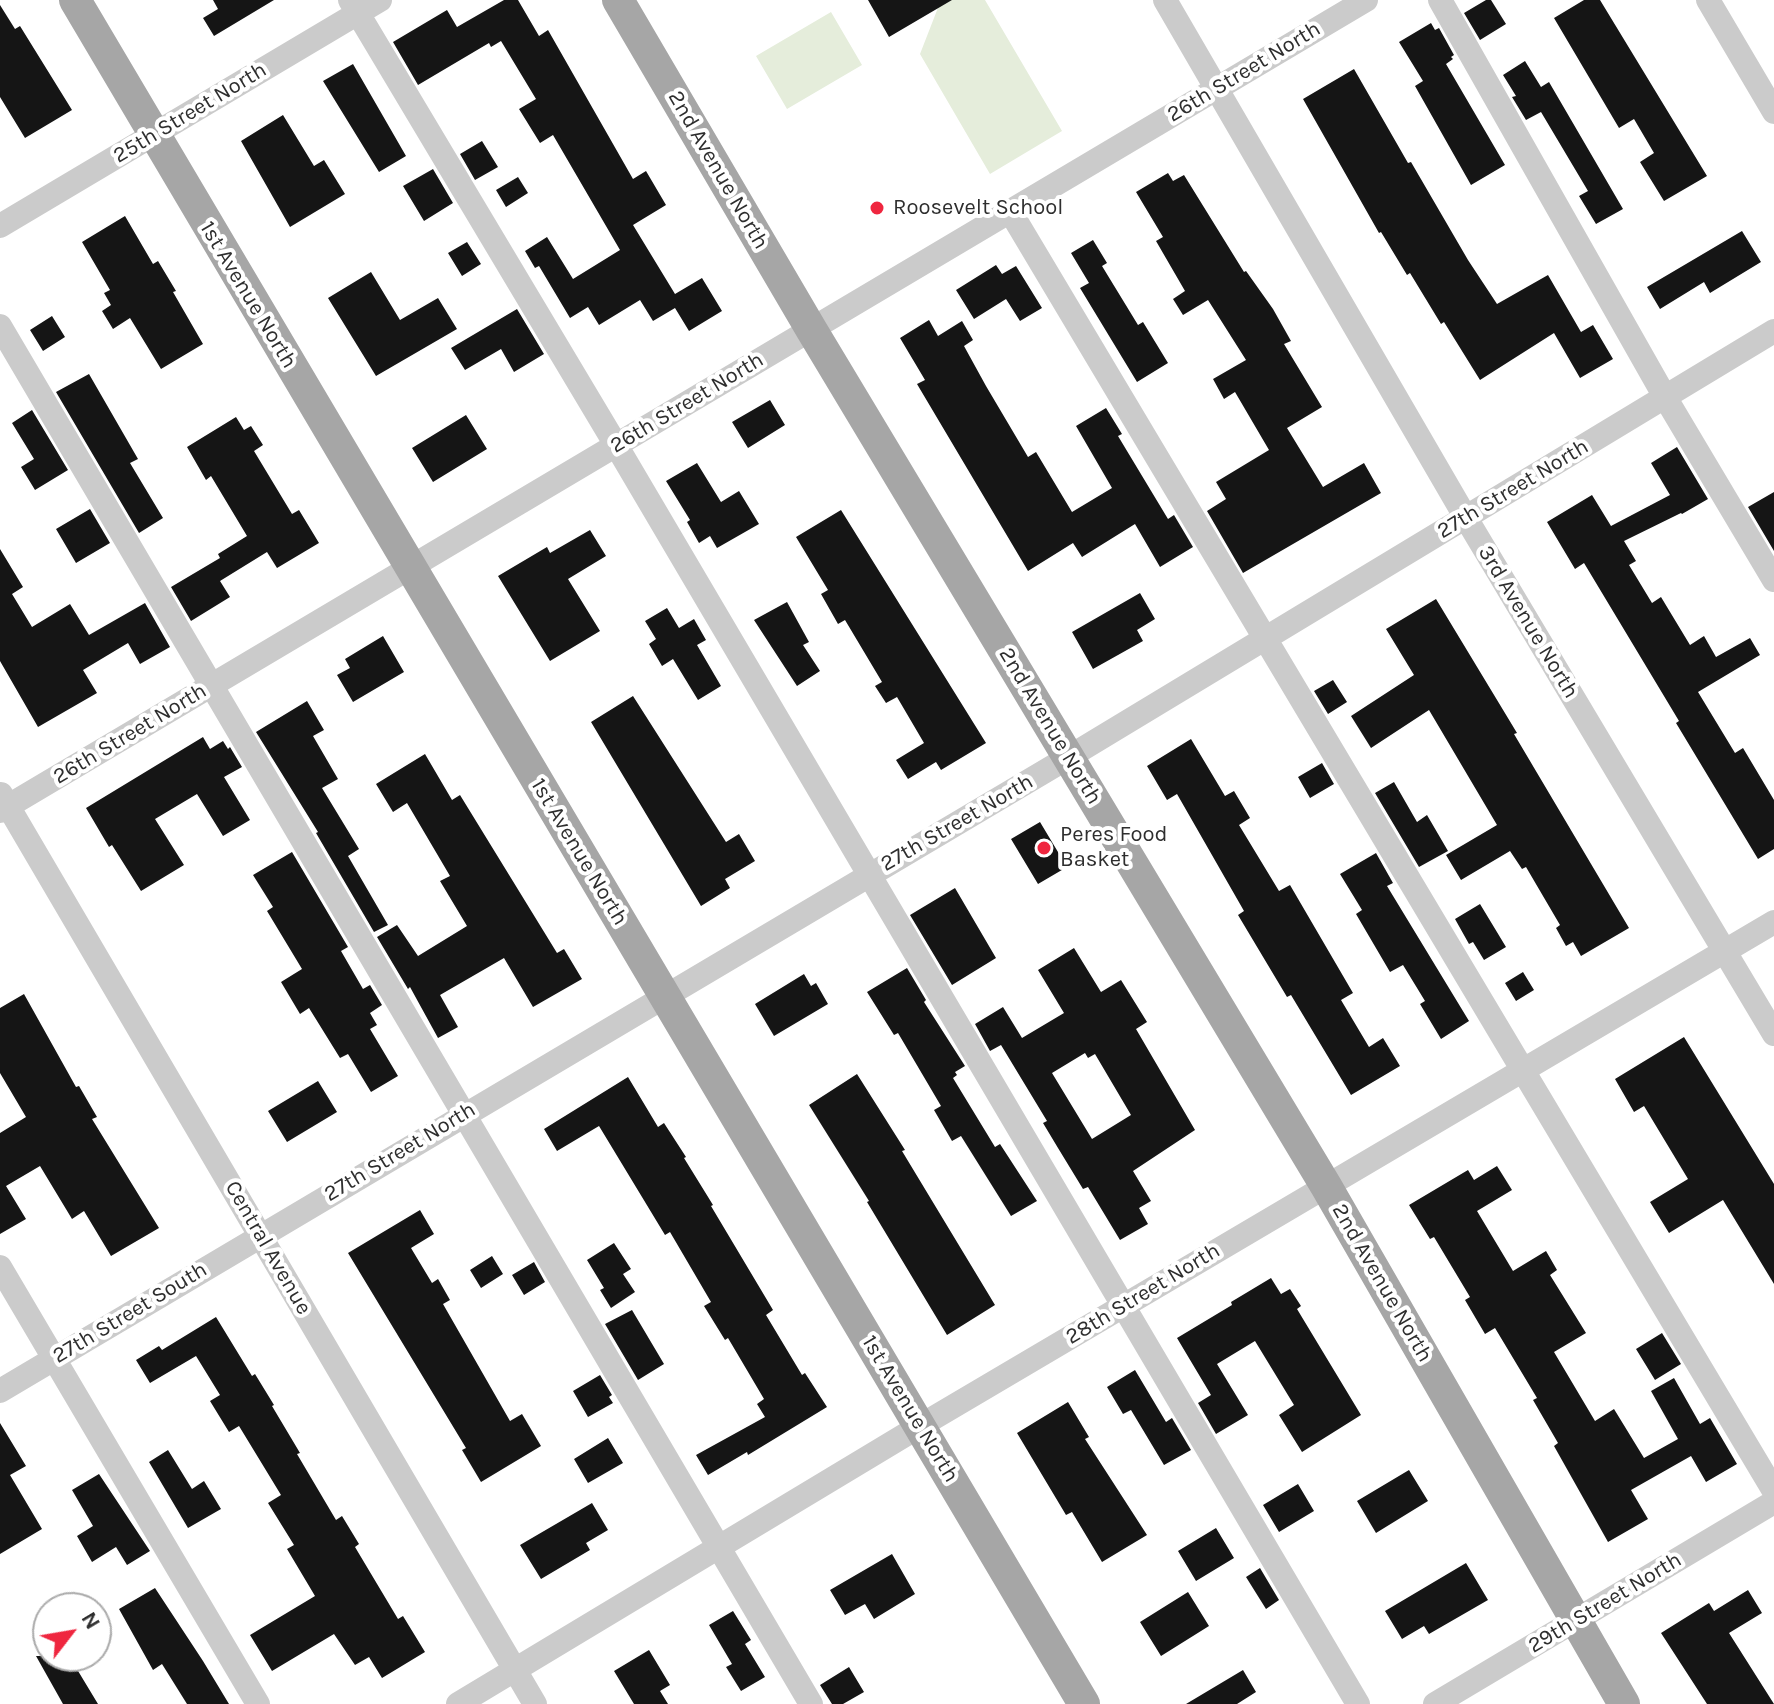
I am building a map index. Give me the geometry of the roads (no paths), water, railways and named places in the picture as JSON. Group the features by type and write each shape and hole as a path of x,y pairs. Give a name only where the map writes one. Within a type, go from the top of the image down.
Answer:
{"main road":[{"name":"1st Avenue North","path":"75,0 1084,1704"},
{"name":"2nd Avenue North","path":"618,0 811,329 1326,1186 1624,1704"}],"street":[{"name":"25th Street North","path":"0,226 354,7 380,0"},
{"name":"3rd Avenue North","path":"1165,0 1466,518 1774,1034"},
{"name":"26th Street North","path":"3,803 213,685 1366,0"},
{"path":"1440,0 1665,397 1774,580"},
{"path":"1708,0 1774,112"},
{"path":"354,7 870,874 1358,1704"},
{"path":"1010,211 1774,1491"},
{"path":"0,326 811,1704"},
{"name":"27th Street North","path":"261,1235 1069,757 1774,331"},
{"name":"Central Avenue","path":"3,803 261,1235 535,1704"},
{"name":"28th Street North","path":"458,1704 920,1426 1774,922"},
{"name":"27th Street South","path":"0,1391 261,1235"},
{"path":"0,1267 258,1704"},
{"name":"29th Street North","path":"1435,1704 1774,1502"}],"place":[{"name":"Roosevelt School","path":"877,208"},
{"name":"Peres Food Basket","path":"1044,848"}]}
